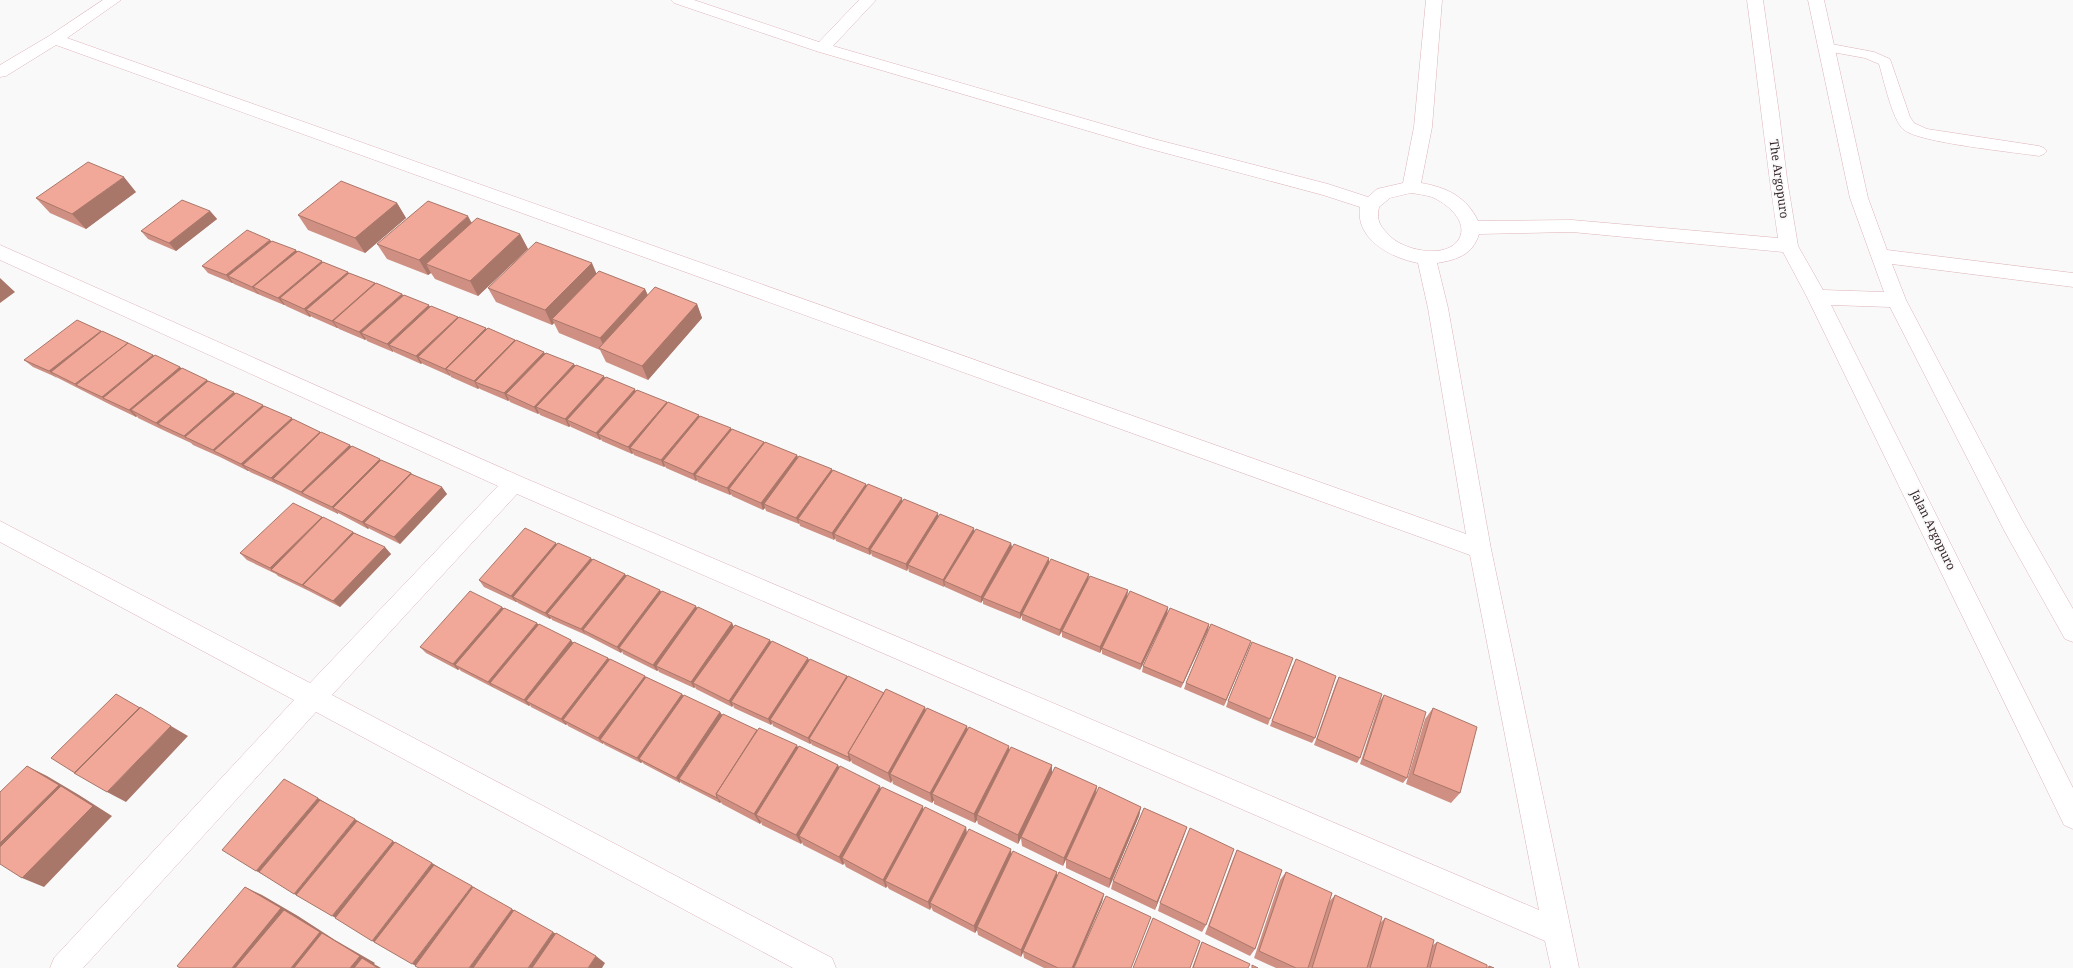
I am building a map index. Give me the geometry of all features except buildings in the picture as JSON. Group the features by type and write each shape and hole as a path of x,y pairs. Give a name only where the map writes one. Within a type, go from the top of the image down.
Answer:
{"street":[{"path":"0,72 55,39 113,0"},
{"path":"679,0 822,48 1149,143 1328,190 1370,204"},
{"path":"822,48 868,0"},
{"path":"1411,187 1423,127 1434,0"},
{"name":"The Argopuro","path":"1755,0 1771,113 1778,179 1789,246"},
{"path":"1816,0 1860,198 1896,300 2013,525 2073,631"},
{"path":"55,39 1480,549"},
{"path":"1411,187 1427,190 1444,196 1461,208 1469,220 1471,228 1468,239 1463,246 1451,254 1426,258 1394,249 1382,242 1371,231 1367,215 1370,204 1380,194 1394,189 1411,187"},
{"path":"1471,228 1572,226 1789,246"},
{"name":"Jalan Argopuro","path":"1789,246 1817,297 2073,816"},
{"path":"0,252 514,483 1557,932"},
{"path":"1881,256 2073,280"},
{"path":"1426,258 1438,308 1480,549 1557,932 1566,968"},
{"path":"1817,297 1896,300"},
{"path":"64,968 312,698 514,483"},
{"path":"0,531 822,968"}],"lane":[{"path":"1826,47 1869,55 1885,62 1903,117 1909,126 1924,133 2039,151"}]}
